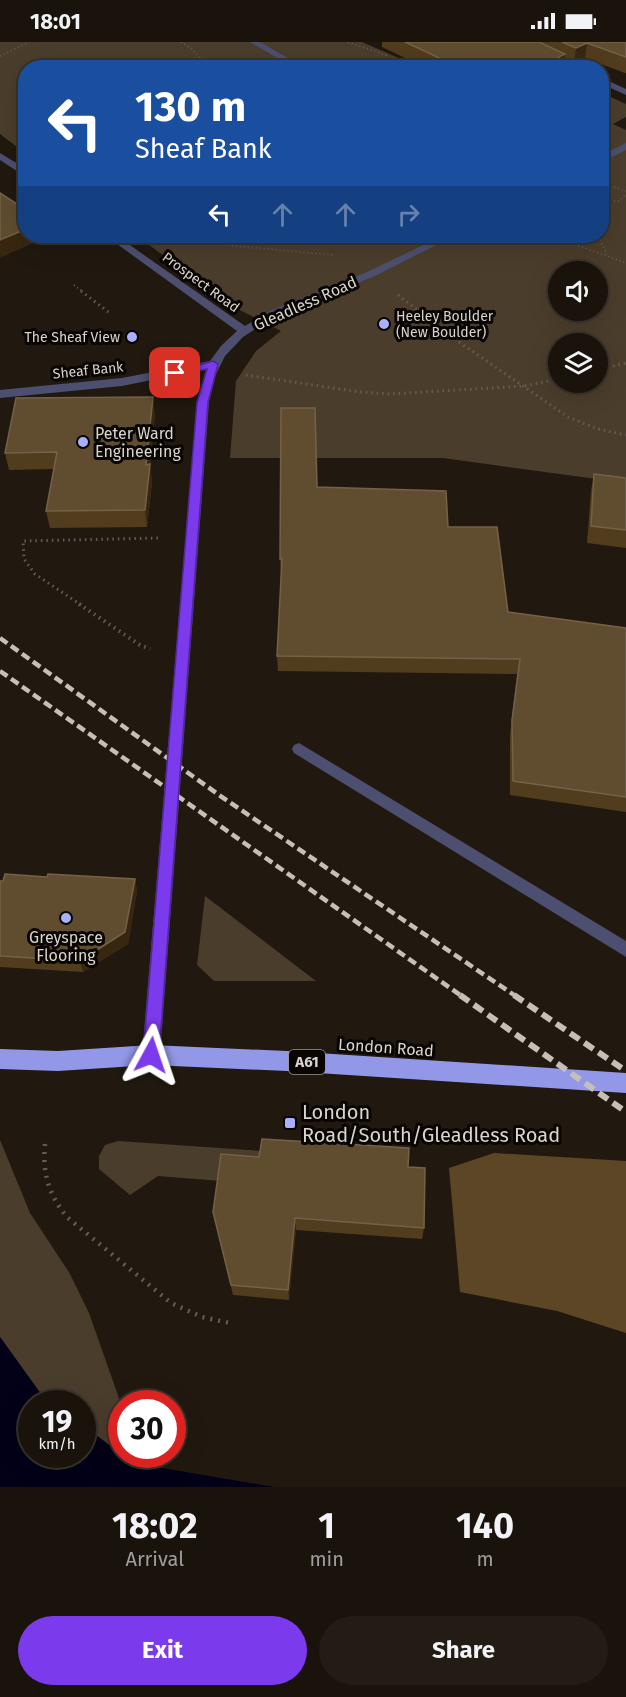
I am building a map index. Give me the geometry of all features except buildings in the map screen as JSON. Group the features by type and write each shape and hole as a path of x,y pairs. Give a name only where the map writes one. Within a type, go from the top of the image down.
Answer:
{"highway":[{"name":"London Road","path":"0,1059 58,1061 151,1055 287,1061 626,1083"}],"street":[{"path":"254,42 287,60"},
{"path":"513,42 555,60"},
{"path":"609,84 626,92"},
{"path":"609,155 626,146"},
{"path":"0,156 18,168"},
{"name":"Prospect Road","path":"121,243 244,331"},
{"name":"Gleadless Road","path":"151,1055 203,402 212,367 225,348 244,331 272,315 434,243"},
{"name":"Sheaf Bank","path":"0,394 122,382 212,367"},
{"path":"299,749 626,950"}],"path":[{"path":"0,56 29,42"},
{"path":"181,42 192,49 202,60"},
{"path":"348,42 386,55 386,60"},
{"path":"609,200 619,201 626,194"},
{"path":"222,243 343,256 371,273 459,342 568,417 598,429 626,435"},
{"path":"573,243 626,263"},
{"path":"602,243 608,255"},
{"path":"74,285 111,314"},
{"path":"608,367 626,363"},
{"path":"212,367 360,392 421,393 524,386 548,381"},
{"path":"183,655 160,653 140,645 35,574 24,559 23,541 193,538"},
{"path":"45,1144 43,1168 46,1185 68,1218 171,1303 202,1317 230,1323"}],"shaded area":[{"path":"0,42 362,42 403,60 18,60 18,148 0,134"},
{"path":"609,96 626,104 626,117 613,124 626,130 626,483 443,458 230,458 236,381 256,351 281,331 230,305 146,243 609,243"},
{"path":"205,896 316,981 214,981 197,965"},
{"path":"0,1140 30,1213 70,1274 89,1313 116,1390 108,1390 108,1445 96,1435 96,1390 38,1390 0,1337"},
{"path":"118,1141 262,1151 260,1169 221,1181 158,1176 130,1195 99,1169 99,1156 105,1145"},
{"path":"494,1153 626,1161 626,1333 557,1311 460,1292 449,1168"}],"water":[{"path":"0,1337 38,1390 18,1390 18,1468 96,1468 96,1435 108,1444 108,1468 162,1468 274,1487 0,1487"}],"railway":[{"path":"0,638 219,795 517,997"},
{"path":"0,671 463,997"},
{"path":"460,995 626,1112"},
{"path":"514,995 626,1071"}],"place":[{"name":"Heeley Boulder (New Boulder)","path":"384,324"},
{"name":"The Sheaf View","path":"132,337"},
{"name":"Peter Ward Engineering","path":"83,442"},
{"name":"Greyspace Flooring","path":"66,918"},
{"name":"London Road/South/Gleadless Road","path":"290,1123"}],"route":[{"path":"151,1055 203,402 213,364 175,373"}]}
